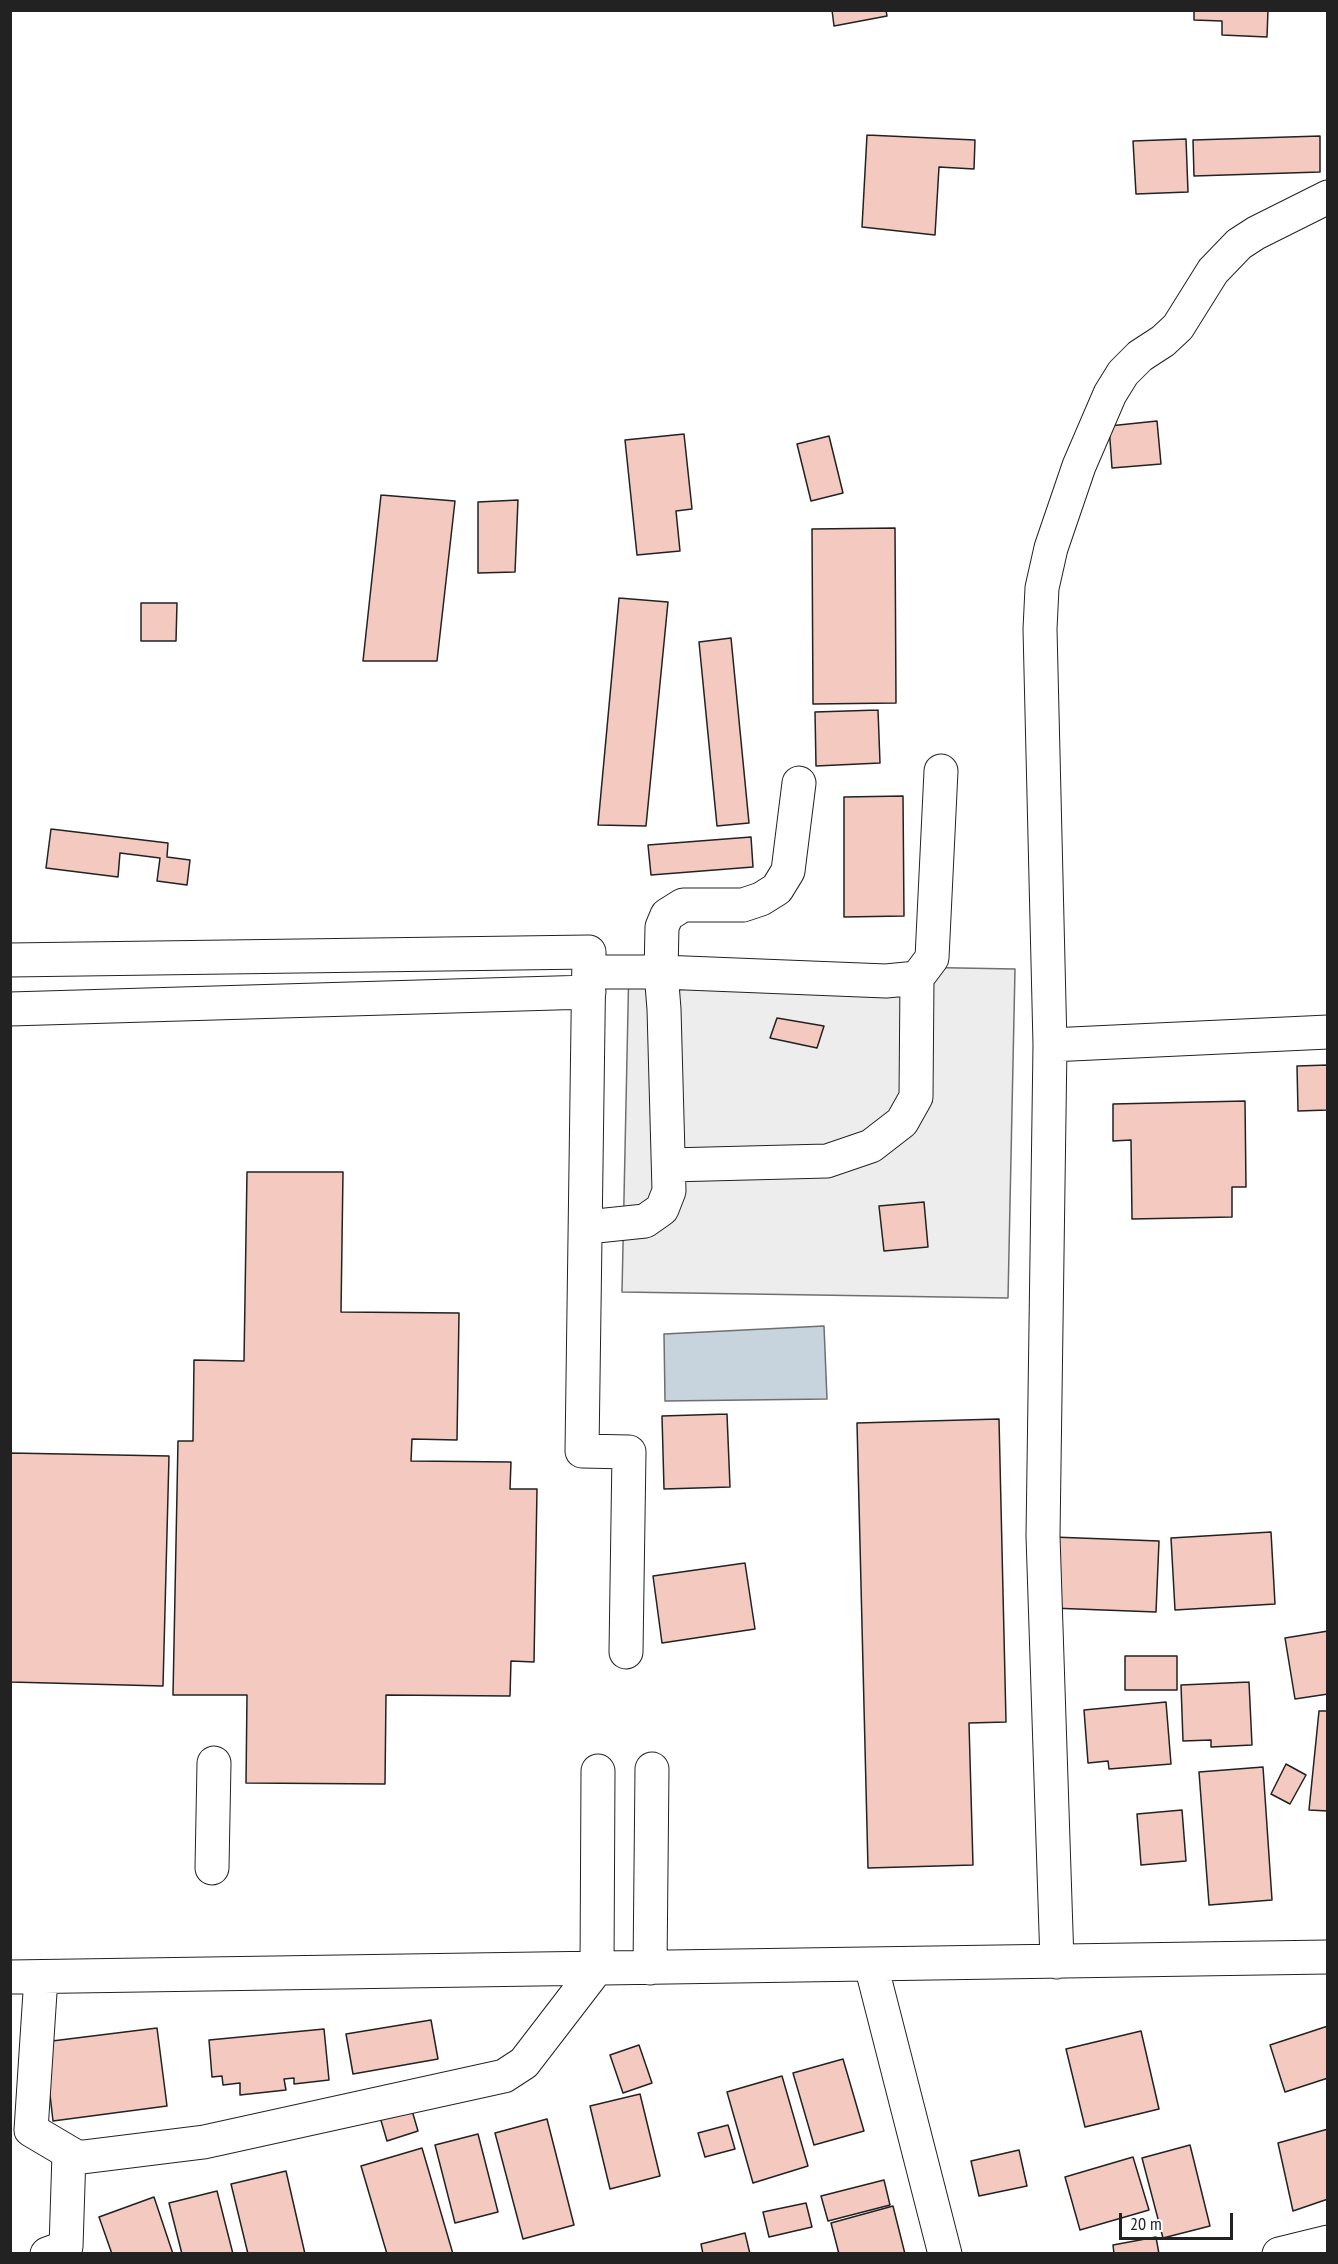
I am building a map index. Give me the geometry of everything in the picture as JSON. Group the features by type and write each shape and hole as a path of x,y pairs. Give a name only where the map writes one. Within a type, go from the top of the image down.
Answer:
{"street":[{"path":"1057,1962 1043,1536 1050,1045 1040,629 1042,588 1050,548 1094,428 1123,373 1140,356 1163,341 1178,327 1213,271 1239,244 1328,197"},
{"path":"669,1165 827,1161 871,1146 902,1122 916,1097 917,978 932,958 941,771"},
{"path":"586,1227 645,1221 662,1209 669,1191 661,972 662,927 668,915 683,905 744,905 761,899 777,889 788,872 799,783"},
{"path":"10,960 661,972 886,981 917,978"},
{"path":"10,1009 589,972"},
{"path":"589,972 582,1451 629,1452 626,1652"},
{"path":"1050,1045 1328,1032"},
{"path":"212,1869 214,1763"},
{"path":"650,1968 652,1769"},
{"path":"598,1771 597,1968 524,2063 504,2076 204,2142 82,2157 69,2154 32,2130 26,1977 597,1968 871,1965 1328,1957"},
{"path":"871,1965 945,2253"},
{"path":"47,2253 66,2247 69,2154"},
{"path":"1279,2253 1328,2242"}],"shaded area":[{"path":"629,962 1015,969 1008,1298 622,1292"},
{"path":"824,1326 827,1399 665,1401 664,1334"}],"building":[{"path":"832,10 886,10 887,16 834,26"},
{"path":"1194,10 1268,10 1267,37 1222,35 1222,21 1194,20"},
{"path":"867,135 975,140 974,169 939,167 935,235 862,227"},
{"path":"1320,136 1320,172 1194,176 1193,140"},
{"path":"1186,139 1188,192 1136,194 1133,141"},
{"path":"1157,421 1161,464 1112,468 1109,426"},
{"path":"684,434 692,509 676,511 680,551 637,555 625,440"},
{"path":"829,436 843,493 811,501 797,444"},
{"path":"381,495 455,501 437,661 363,661"},
{"path":"518,500 515,572 478,573 478,502"},
{"path":"895,528 896,703 813,704 812,529"},
{"path":"619,598 668,602 646,826 598,825"},
{"path":"141,603 177,603 176,641 141,641"},
{"path":"731,638 749,823 717,826 699,642"},
{"path":"878,710 880,763 816,766 815,712"},
{"path":"903,796 904,916 844,917 844,797"},
{"path":"51,829 168,843 167,857 190,860 187,885 157,881 160,858 120,853 118,877 46,868"},
{"path":"751,837 753,867 651,875 648,845"},
{"path":"777,1018 824,1026 817,1048 770,1038"},
{"path":"1328,1065 1328,1110 1298,1111 1297,1066"},
{"path":"1245,1101 1246,1187 1232,1187 1232,1217 1132,1219 1131,1140 1113,1141 1113,1104"},
{"path":"247,1172 343,1172 341,1312 459,1313 457,1440 412,1439 411,1461 511,1462 510,1489 537,1489 534,1662 511,1661 510,1696 386,1695 385,1784 246,1783 247,1695 173,1695 178,1441 193,1441 194,1360 244,1361"},
{"path":"924,1202 928,1247 884,1251 879,1206"},
{"path":"727,1414 730,1487 664,1489 662,1416"},
{"path":"999,1419 1006,1722 969,1723 973,1865 868,1868 857,1423"},
{"path":"10,1453 169,1456 163,1686 10,1682"},
{"path":"1271,1532 1275,1604 1175,1610 1171,1538"},
{"path":"1053,1537 1159,1541 1156,1612 1051,1608"},
{"path":"745,1563 755,1629 662,1643 653,1576"},
{"path":"1328,1631 1328,1694 1295,1699 1285,1638"},
{"path":"1125,1656 1177,1656 1177,1690 1125,1690"},
{"path":"1249,1682 1252,1745 1211,1747 1211,1740 1183,1741 1181,1685"},
{"path":"1166,1702 1171,1764 1109,1769 1108,1761 1088,1763 1084,1710"},
{"path":"1319,1711 1328,1711 1328,1811 1309,1810"},
{"path":"1286,1764 1306,1775 1290,1804 1271,1794"},
{"path":"1263,1767 1272,1900 1209,1905 1199,1772"},
{"path":"1182,1810 1186,1861 1141,1865 1137,1814"},
{"path":"431,2020 438,2059 353,2074 346,2034"},
{"path":"1328,2026 1328,2078 1285,2092 1270,2045"},
{"path":"157,2028 167,2106 53,2121 44,2042"},
{"path":"324,2029 329,2080 294,2084 294,2078 284,2079 286,2090 240,2095 240,2083 223,2085 222,2076 212,2077 209,2040"},
{"path":"1141,2031 1159,2109 1085,2127 1066,2049"},
{"path":"639,2045 652,2083 623,2093 610,2055"},
{"path":"843,2059 864,2131 814,2145 793,2073"},
{"path":"782,2076 808,2166 753,2183 727,2092"},
{"path":"640,2094 660,2176 610,2189 590,2106"},
{"path":"411,2107 418,2131 387,2141 380,2117"},
{"path":"547,2119 574,2225 523,2239 495,2133"},
{"path":"728,2125 735,2149 705,2157 698,2133"},
{"path":"1328,2129 1328,2199 1293,2211 1278,2143"},
{"path":"478,2134 498,2212 455,2223 435,2145"},
{"path":"1190,2145 1210,2226 1163,2238 1142,2158"},
{"path":"422,2148 453,2254 387,2254 361,2166"},
{"path":"1019,2150 1027,2186 979,2196 971,2161"},
{"path":"1133,2157 1149,2210 1080,2230 1065,2177"},
{"path":"286,2171 305,2254 248,2254 231,2184"},
{"path":"884,2180 890,2205 828,2221 821,2196"},
{"path":"217,2191 233,2254 182,2254 169,2203"},
{"path":"154,2197 173,2254 112,2254 99,2217"},
{"path":"806,2203 812,2227 769,2237 763,2212"},
{"path":"893,2206 905,2254 839,2254 831,2223"},
{"path":"745,2233 750,2254 703,2254 701,2244"},
{"path":"1156,2237 1159,2254 1114,2254 1113,2245"}]}
